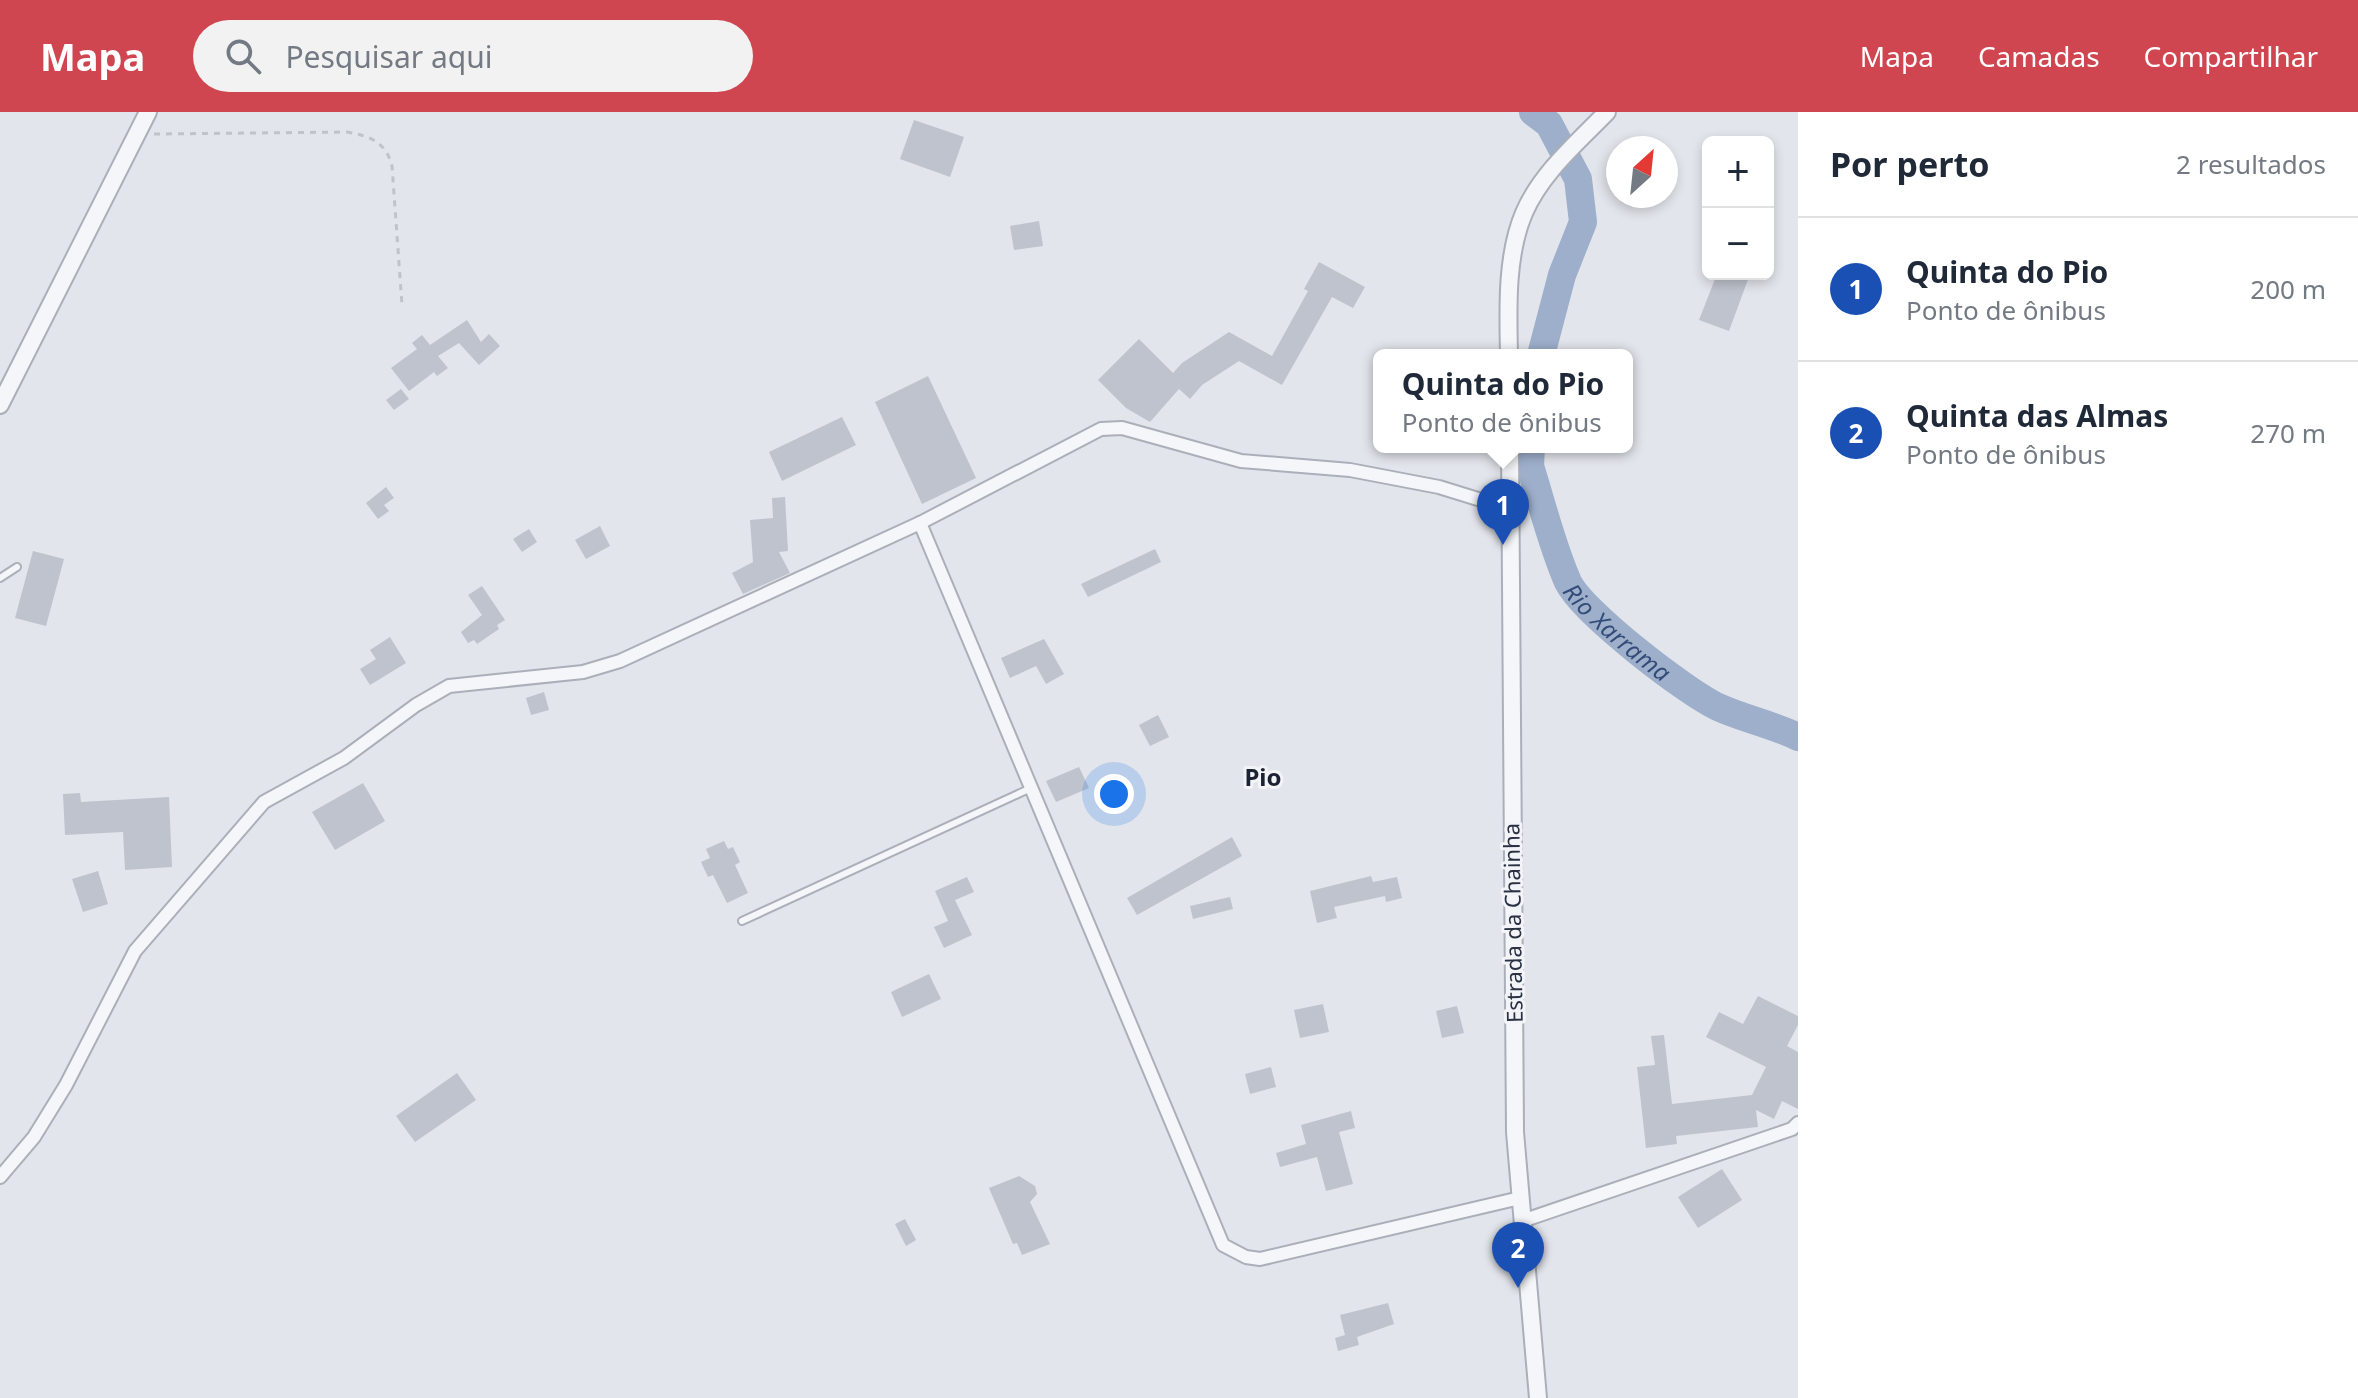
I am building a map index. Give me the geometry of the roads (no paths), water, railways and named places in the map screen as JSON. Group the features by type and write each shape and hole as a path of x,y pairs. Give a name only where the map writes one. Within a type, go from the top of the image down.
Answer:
{"street":[{"path":"0,405 148,112"},
{"path":"1509,349 1511,277 1516,237 1524,211 1558,163 1607,112"},
{"path":"0,1177 34,1137 66,1085 135,951 264,802 344,758 416,705 449,686 583,672 620,661 920,523 1101,429 1122,428 1241,461 1350,470 1439,487 1510,509"},
{"name":"Estrada da Chainha","path":"1510,453 1515,1132 1538,1398"},
{"path":"920,523 1223,1245 1246,1257 1260,1259 1520,1198"},
{"path":"1522,1221 1792,1129 1798,1123"}],"lane":[{"path":"0,578 17,567"},
{"path":"742,921 1031,788"}],"waterway":[{"name":"Rio Xarrama","path":"1533,112 1549,124 1578,179 1583,222 1562,275 1543,349"},
{"name":"Rio Xarrama","path":"1531,453 1530,466 1557,554 1577,596 1660,669 1703,699 1798,737"}],"place":[{"name":"Quinta do Pio","path":"1503,545"},
{"name":"Quinta das Almas","path":"1518,1288"}],"district":[{"name":"Pio","path":"1263,776"}]}
